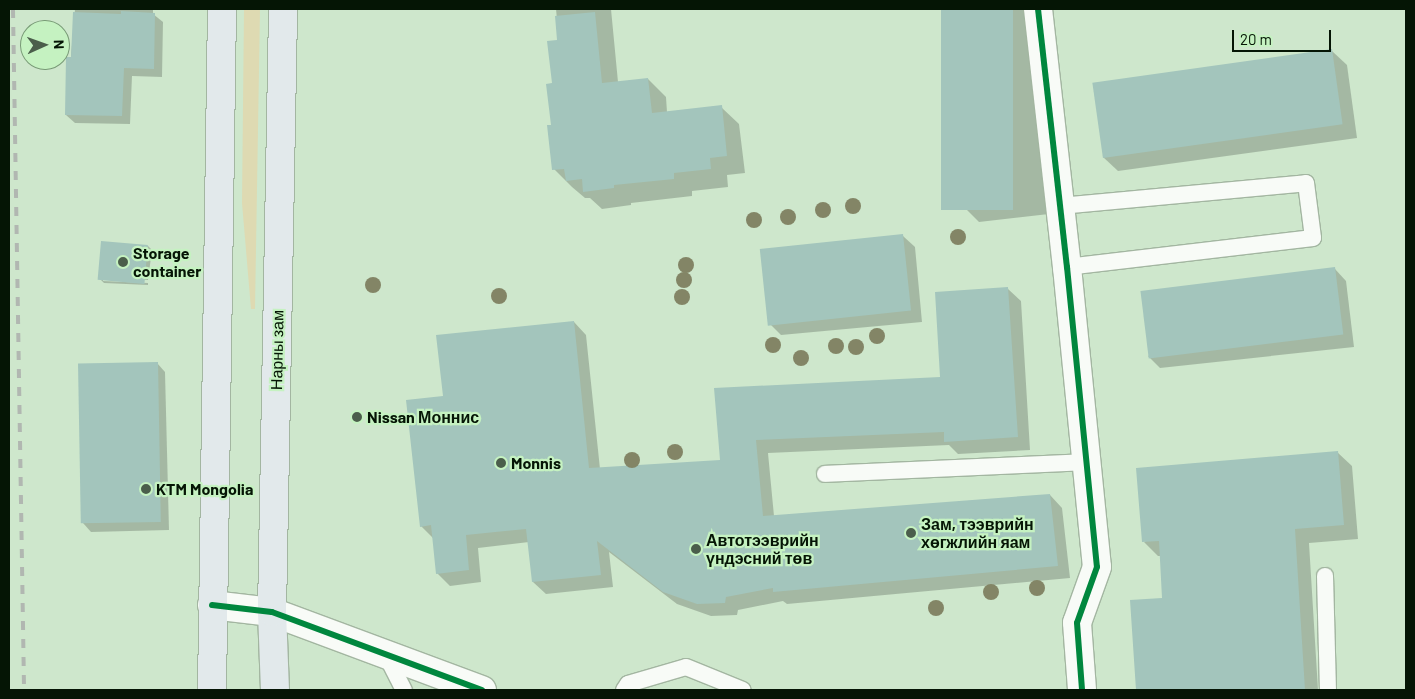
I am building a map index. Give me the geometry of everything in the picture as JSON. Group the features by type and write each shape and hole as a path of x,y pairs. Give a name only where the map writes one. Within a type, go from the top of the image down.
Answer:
{"main road":[{"path":"212,690 222,9"},
{"name":"Нарны зам","path":"275,690 272,612 283,9"}],"street":[{"path":"1038,9 1068,267 1097,567 1077,623 1082,690"},
{"path":"212,605 272,612 482,690"}],"lane":[{"path":"1060,206 1306,183 1308,192 1313,238 1068,267"},
{"path":"825,474 1086,462"},
{"path":"1325,576 1328,690"},
{"path":"386,655 404,690"},
{"path":"624,690 628,684 686,667 743,690"}],"shaded area":[{"path":"244,9 260,9 255,309 251,309 242,203"}],"building":[{"path":"941,9 1013,9 1013,210 941,210"},
{"path":"121,11 155,13 154,69 124,68 122,116 65,115 66,70 70,70 73,12 121,14"},
{"path":"595,12 602,83 648,78 652,113 722,105 727,156 710,158 711,169 674,173 674,179 614,185 614,188 583,192 582,179 566,181 564,169 552,170 547,125 551,125 546,84 552,83 547,41 557,40 555,16"},
{"path":"1332,49 1343,124 1103,158 1092,83"},
{"path":"903,234 911,311 768,326 760,249"},
{"name":"Storage container","path":"101,241 148,245 144,284 98,280"},
{"path":"1335,267 1343,334 1149,358 1140,291"},
{"path":"1008,287 1018,437 944,442 944,432 756,440 763,516 1050,494 1058,566 773,592 773,588 726,597 725,603 697,604 663,592 597,541 601,575 532,582 526,529 466,535 469,570 436,574 431,525 420,527 406,400 443,396 436,335 574,321 589,468 720,460 714,388 940,377 935,292"},
{"path":"158,362 161,522 81,523 78,363"},
{"path":"1338,451 1344,525 1295,529 1305,690 1136,690 1130,600 1162,598 1159,541 1142,542 1136,468"}],"railway":[{"path":"13,9 24,690"}],"cycle path":[{"path":"1038,9 1067,267 1097,567 1077,623 1082,690"},
{"path":"212,605 272,612 482,690"}],"place":[{"name":"Storage container","path":"123,262"},
{"name":"Nissan Моннис","path":"357,417"},
{"name":"Monnis","path":"501,463"},
{"name":"KTM Mongolia","path":"146,489"},
{"name":"Зам, тээврийн хөгжлийн яам","path":"911,533"},
{"name":"Автотээврийн үндэсний төв","path":"696,549"}]}
